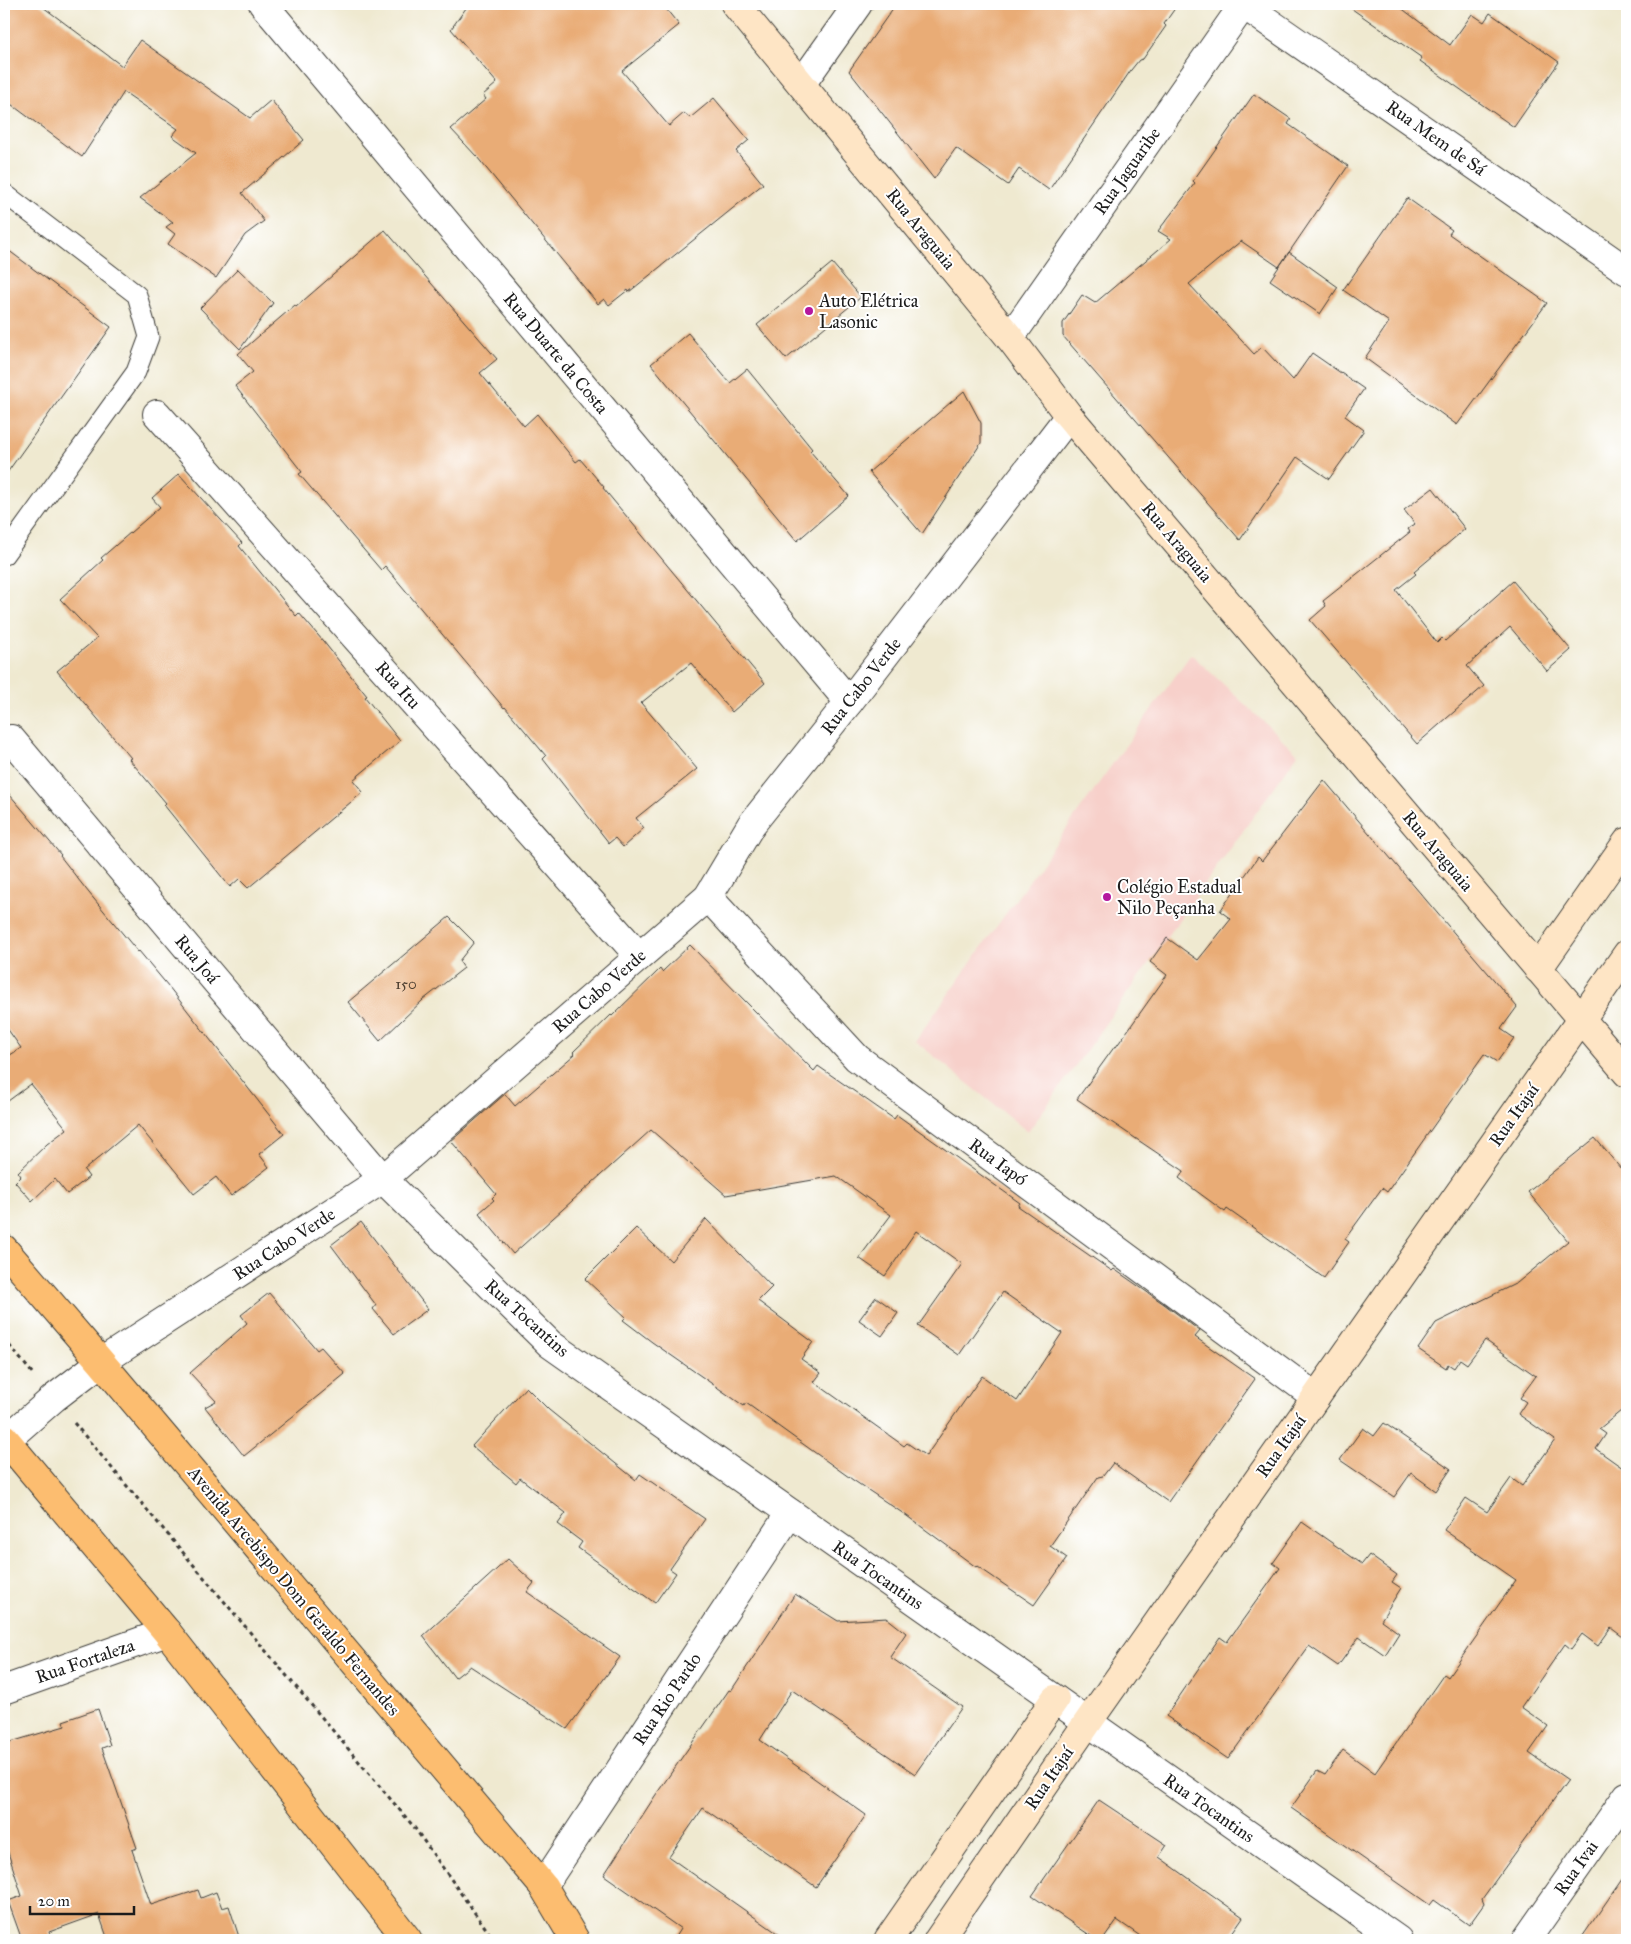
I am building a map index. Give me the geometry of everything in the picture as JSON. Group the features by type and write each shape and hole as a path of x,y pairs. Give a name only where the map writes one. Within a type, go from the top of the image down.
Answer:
{"main road":[{"name":"Avenida Arcebispo Dom Geraldo Fernandes","path":"4,1249 543,1886 576,1940"},
{"path":"5,1439 167,1632 408,1940"}],"street":[{"name":"Rua Duarte da Costa","path":"263,4 850,702"},
{"name":"Rua Araguaia","path":"736,4 1010,338 1069,416 1627,1073"},
{"path":"802,83 858,4"},
{"name":"Rua Mem de Sá","path":"1244,4 1627,271"},
{"name":"Rua Jaguaribe","path":"1010,338 1244,4"},
{"name":"Rua Itu","path":"157,414 638,956"},
{"name":"Rua Cabo Verde","path":"5,1439 101,1362 383,1180 708,897 751,825 850,702 1069,416"},
{"name":"Rua Joá","path":"8,735 383,1180"},
{"path":"1538,969 1627,842"},
{"name":"Rua Iapó","path":"708,897 857,1058 1316,1397"},
{"name":"Rua Itajaí","path":"938,1940 1088,1722 1627,954"},
{"name":"Rua Tocantins","path":"383,1180 550,1344 1398,1940"},
{"name":"Rua Rio Pardo","path":"543,1886 790,1513"},
{"name":"Rua Fortaleza","path":"4,1690 167,1632"},
{"path":"888,1940 1056,1699"},
{"name":"Rua Ivai","path":"1526,1940 1627,1796"}],"lane":[{"path":"4,193 137,295 149,337 136,372 4,555"}],"path":[{"path":"4,1339 414,1827 494,1940"}],"shaded area":[{"name":"Colégio Estadual Nilo Peçanha","path":"1191,654 1298,754 1028,1132 915,1041"}],"building":[{"path":"4,4 39,4 122,66 140,40 250,118 271,100 304,140 242,193 264,221 245,235 216,278 168,244 175,234 166,227 173,222 140,198 196,153 172,136 178,129 124,92 82,157 4,99"},
{"path":"469,4 662,4 679,25 622,71 669,126 684,113 690,118 714,98 749,140 736,151 763,184 629,292 628,290 609,305 604,299 598,304 477,157 451,129 486,99 483,95 497,83 451,29"},
{"path":"896,4 1178,4 1164,24 1166,26 1143,59 1139,60 1131,70 1049,190 1019,169 1008,185 956,148 934,179 849,71"},
{"path":"1345,4 1396,4 1450,45 1472,14 1484,22 1490,13 1559,62 1514,127 1420,61 1422,58"},
{"path":"1254,94 1291,119 1288,124 1348,166 1279,267 1241,241 1189,284 1254,354 1262,347 1293,380 1312,353 1364,389 1345,416 1364,430 1329,479 1297,457 1240,540 1063,336 1063,323 1082,295 1095,303 1171,239 1158,231 1195,183 1193,181"},
{"path":"1407,198 1452,230 1449,234 1547,303 1457,425 1365,358 1389,322 1343,290"},
{"path":"385,230 497,359 480,373 524,426 537,414 576,462 580,459 765,683 732,712 691,663 641,703 697,769 636,818 644,828 623,847 615,838 609,843 543,759 546,756 385,566 381,570 299,474 302,472 235,386 253,372 238,354"},
{"path":"4,247 111,327 4,477"},
{"path":"1289,252 1338,287 1320,314 1270,280"},
{"name":"Auto Elétrica Lasonic","path":"832,263 861,297 786,359 757,325"},
{"path":"238,269 273,303 240,349 200,308"},
{"path":"688,333 730,383 747,369 812,449 810,451 849,496 797,541 651,364"},
{"path":"964,391 981,423 981,443 922,534 869,472"},
{"path":"179,474 242,543 239,546 296,616 299,613 323,641 400,741 353,780 363,792 248,888 239,879 230,887 164,805 166,803 129,759 131,758 57,671 97,638 60,599 103,560 101,558 160,507 152,498"},
{"path":"1433,488 1465,529 1414,572 1416,574 1396,590 1437,643 1442,638 1445,641 1513,581 1571,650 1547,671 1510,627 1467,666 1484,686 1417,744 1310,620 1326,606 1323,601 1410,532 1408,529 1415,524 1404,510"},
{"path":"1324,780 1517,1007 1501,1029 1514,1038 1497,1062 1484,1054 1387,1192 1382,1188 1345,1239 1349,1242 1324,1278 1227,1209 1225,1212 1179,1178 1184,1171 1077,1099 1167,975 1150,962 1167,938 1198,960 1231,919 1220,911 1258,857 1262,861"},
{"path":"4,788 61,855 89,893 169,987 284,1134 259,1154 269,1167 231,1196 216,1177 194,1194 138,1125 84,1170 89,1177 67,1194 55,1179 32,1201 15,1182 21,1176 18,1172 47,1144 67,1129 31,1084 4,1104 4,1059 21,1048 4,1024"},
{"path":"449,917 474,942 459,961 464,968 423,1000 380,1041 348,1002"},
{"path":"690,945 814,1071 818,1066 894,1119 897,1115 1020,1203 1018,1206 1112,1271 1114,1269 1164,1304 1200,1331 1195,1337 1255,1379 1168,1502 1113,1463 1103,1476 1098,1477 1050,1546 1067,1558 1034,1605 976,1567 746,1403 744,1406 652,1342 623,1320 626,1317 585,1279 636,1228 671,1261 706,1219 772,1287 758,1301 813,1342 801,1359 821,1373 814,1382 904,1446 907,1443 926,1456 982,1376 1017,1401 1062,1333 1003,1292 959,1355 918,1326 962,1264 916,1231 885,1276 859,1258 891,1215 836,1176 726,1195 651,1130 513,1254 479,1213 494,1200 492,1198 496,1194 451,1141 505,1094 515,1106 575,1054 573,1052 660,969 662,972"},
{"path":"1595,1138 1627,1176 1627,1406 1599,1429 1606,1434 1596,1449 1627,1471 1627,1640 1611,1628 1598,1646 1582,1634 1571,1649 1565,1644 1521,1707 1548,1726 1529,1753 1568,1780 1482,1899 1484,1904 1469,1925 1434,1900 1430,1905 1291,1808 1317,1771 1325,1775 1343,1750 1375,1773 1444,1674 1448,1677 1516,1580 1444,1530 1466,1498 1487,1512 1511,1478 1522,1486 1555,1440 1518,1414 1526,1402 1520,1398 1536,1376 1485,1340 1467,1364 1460,1359 1454,1368 1448,1364 1446,1368 1418,1349 1436,1323 1517,1283 1568,1241 1528,1192"},
{"path":"361,1222 428,1309 394,1334 373,1309 376,1305 331,1245"},
{"path":"269,1293 317,1350 321,1347 345,1374 244,1456 205,1407 216,1401 190,1373 247,1323 241,1315"},
{"path":"876,1297 898,1313 882,1336 859,1320"},
{"path":"526,1387 549,1410 636,1480 640,1474 705,1519 670,1569 676,1573 655,1603 578,1548 582,1542 558,1524 566,1513 520,1478 516,1483 472,1446"},
{"path":"1384,1423 1451,1469 1436,1491 1411,1473 1394,1497 1340,1460 1363,1428 1374,1436"},
{"path":"1302,1522 1362,1564 1369,1555 1397,1575 1392,1582 1401,1588 1381,1620 1399,1633 1385,1655 1359,1637 1338,1666 1309,1646 1228,1759 1166,1716 1220,1637 1227,1642 1280,1568 1273,1563"},
{"path":"508,1559 534,1583 527,1592 620,1657 567,1729 470,1666 455,1678 423,1636"},
{"path":"795,1594 838,1621 887,1618 906,1633 890,1657 962,1707 915,1774 792,1690 760,1740 866,1815 816,1887 703,1808 669,1857 787,1940 674,1940 681,1929 604,1875 655,1796 729,1690 731,1691"},
{"path":"98,1709 110,1745 102,1748 137,1848 132,1850 151,1905 198,1890 201,1898 216,1892 222,1908 229,1906 240,1940 108,1940 99,1914 49,1932 52,1940 22,1940 8,1901 22,1896 4,1840 4,1744 65,1726 63,1721"},
{"path":"1099,1800 1167,1845 1159,1857 1243,1917 1227,1940 1146,1940 1117,1920 1103,1940 1097,1940 1032,1896"},
{"path":"1627,1872 1627,1940 1580,1940"}],"place":[{"name":"Auto Elétrica Lasonic","path":"809,311"},
{"name":"Colégio Estadual Nilo Peçanha","path":"1107,897"}]}
